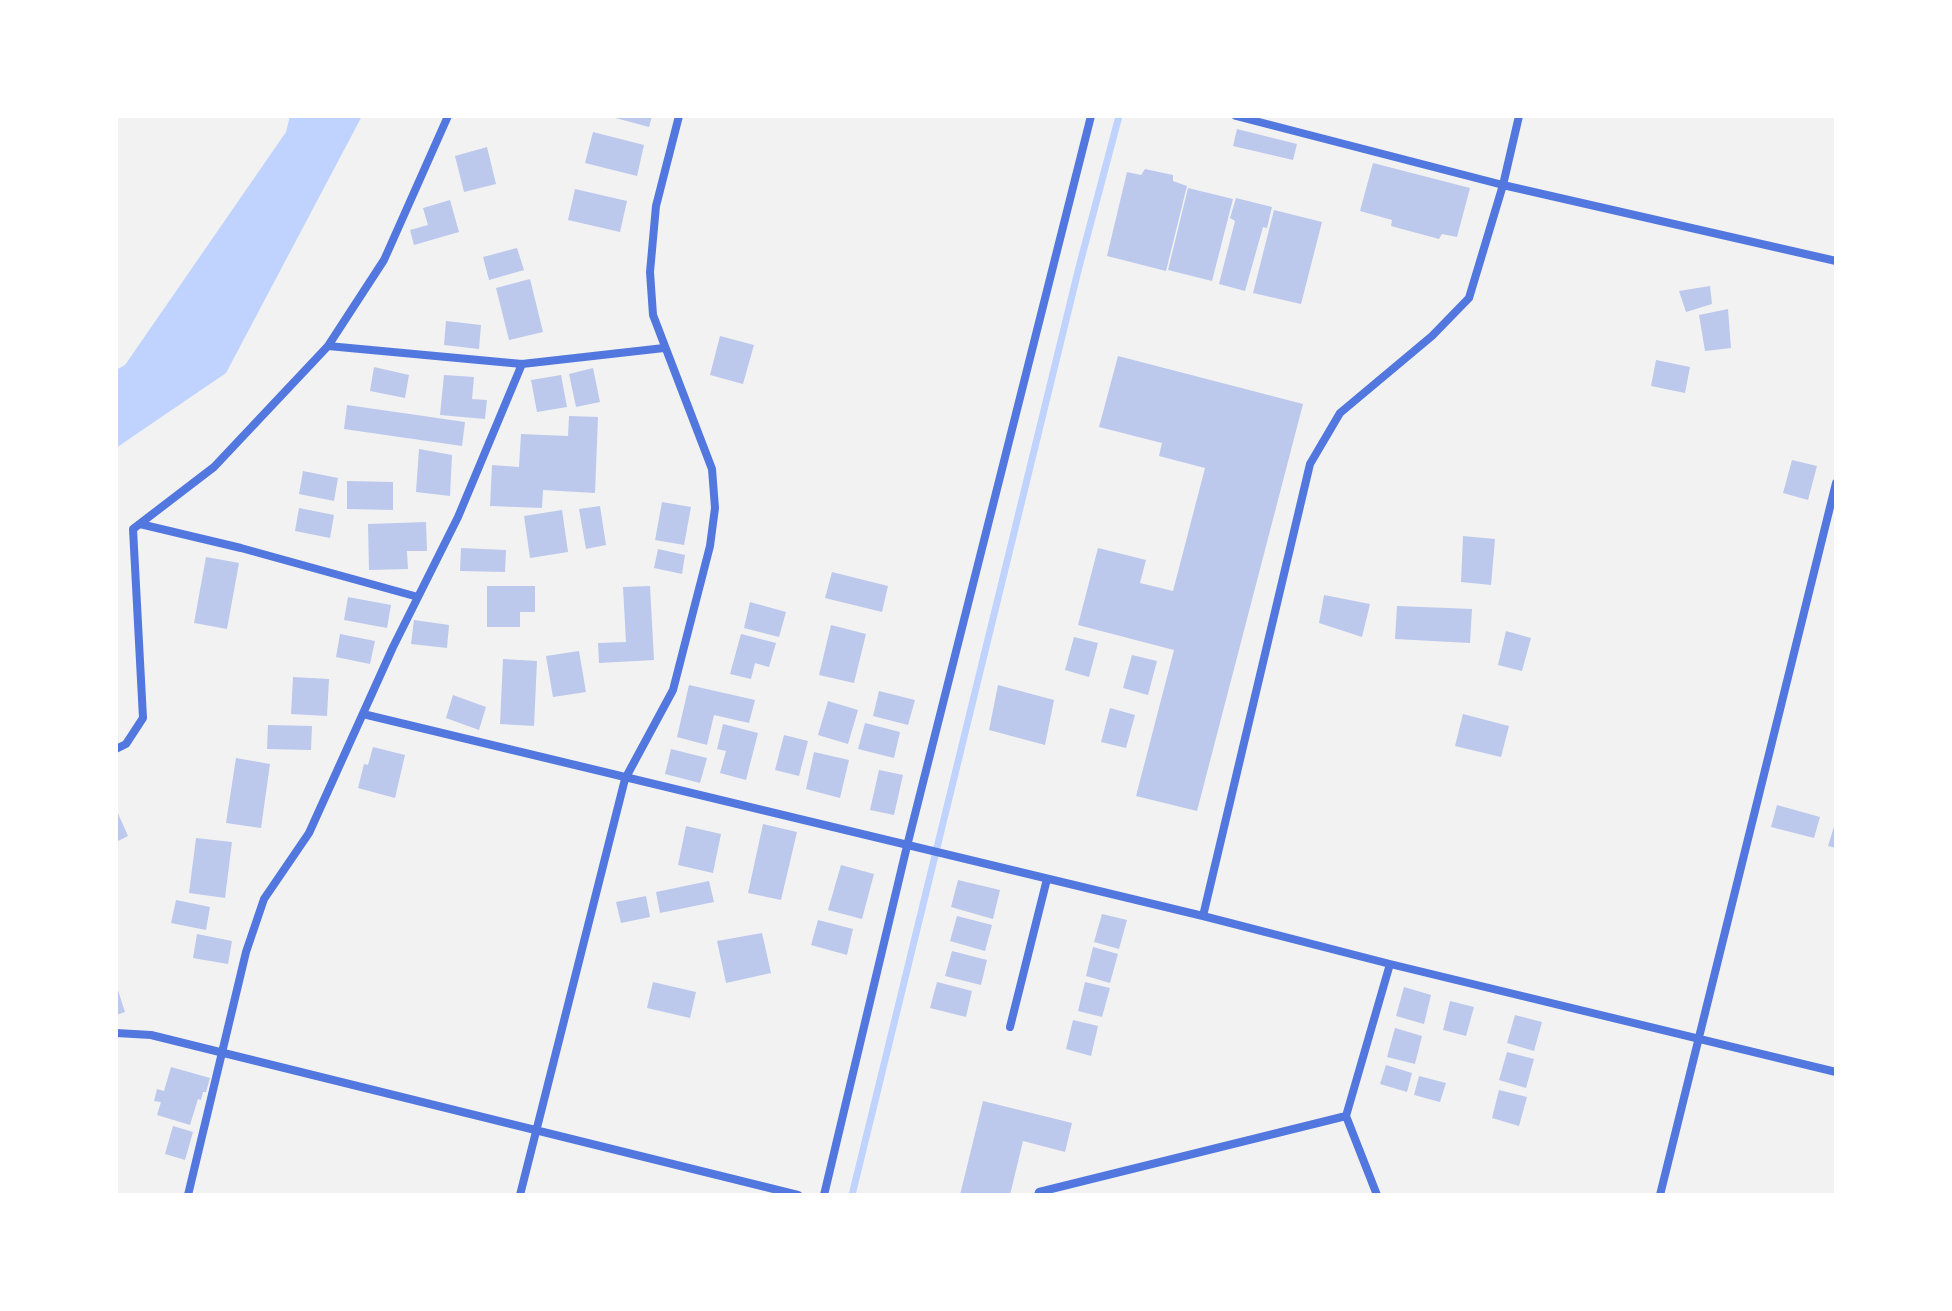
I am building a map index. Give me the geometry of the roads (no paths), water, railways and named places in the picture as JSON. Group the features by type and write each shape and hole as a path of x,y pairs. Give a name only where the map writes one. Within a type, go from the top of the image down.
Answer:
{"street":[{"path":"116,749 126,744 143,718 133,529 214,467 328,346 384,260 448,116"},
{"path":"520,1195 625,779 673,690 710,546 715,508 712,469 653,315 650,272 656,206 679,116"},
{"path":"824,1195 907,846 1091,116"},
{"path":"1236,116 1503,185 1836,261"},
{"path":"1203,916 1310,464 1340,413 1432,336 1469,298 1503,185 1519,116"},
{"path":"328,346 522,364 664,348"},
{"path":"188,1195 246,952 264,899 309,833 458,517 522,364"},
{"path":"1660,1195 1836,483"},
{"path":"140,524 241,548 418,597"},
{"path":"363,714 1836,1072"},
{"path":"1010,1027 1047,879"},
{"path":"1377,1195 1346,1116 1390,964"},
{"path":"116,1033 151,1035 798,1195"},
{"path":"1038,1195 1039,1192 1346,1116"}],"water":[{"path":"290,116 362,116 226,373 116,448 116,370 125,365 286,132"}],"waterway":[{"path":"852,1195 1079,267 1119,116"}]}
